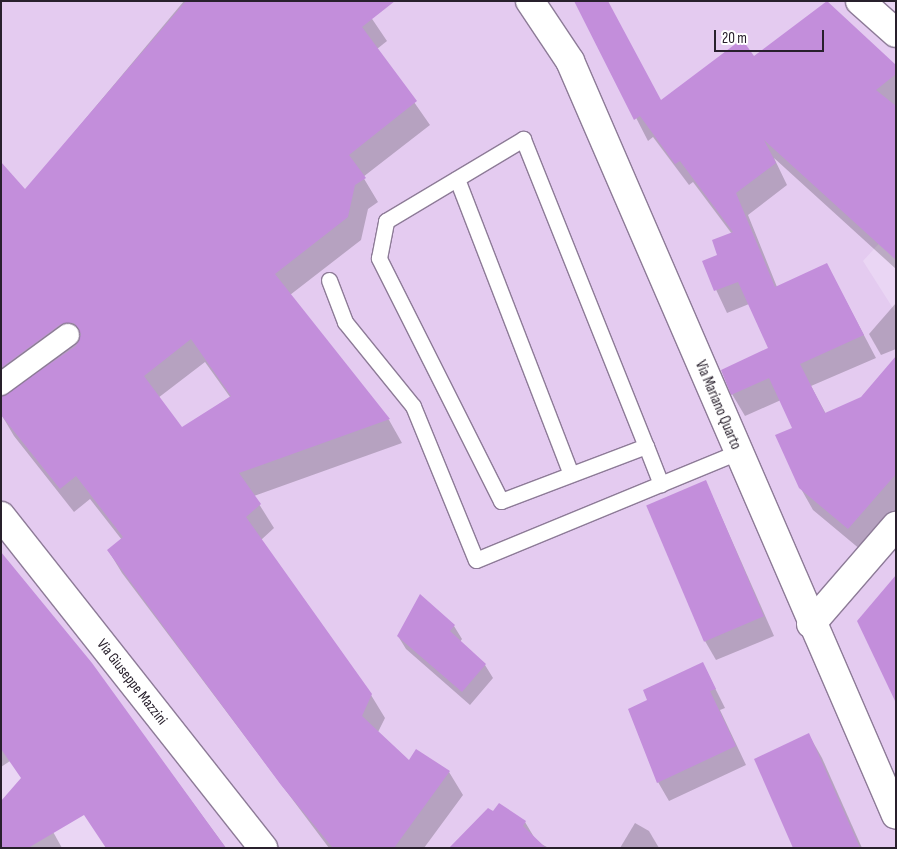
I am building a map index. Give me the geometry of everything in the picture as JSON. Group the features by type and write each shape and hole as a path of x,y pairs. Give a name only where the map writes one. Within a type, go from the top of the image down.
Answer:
{"street":[{"name":"Via Mariano Quarto","path":"530,1 570,61 811,624 896,814"},
{"path":"860,1 896,33"},
{"path":"1,384 68,335"},
{"name":"Via Giuseppe Mazzini","path":"1,516 263,848"},
{"path":"811,624 896,526"}],"lane":[{"path":"646,446 501,501 379,258 386,221 523,140 646,446 661,484"},
{"path":"457,179 571,474"},
{"path":"329,280 345,322 413,406 476,560 738,452"}],"shaded area":[{"path":"1,1 868,1 896,31 896,225 863,261 896,313 896,848 112,848 1,693"}],"building":[{"path":"186,1 395,1 362,27 417,101 349,155 366,178 355,185 348,217 275,274 390,419 239,473 261,504 246,517 372,694 362,716 409,760 416,749 450,771 394,848 333,848 281,785 107,550 123,537 76,476 60,489 1,415 1,397 76,346 81,334 74,323 61,324 1,368 1,162 25,189","holes":["191,339 231,396 182,427 144,376"]},
{"path":"574,1 608,1 661,100 742,39 754,56 827,1 896,65 896,74 876,90 896,106 896,260 764,140 776,163 736,193 775,287 827,263 864,335 800,364 825,413 861,397 896,356 896,474 848,529 799,488 775,435 792,428 769,378 731,395 721,370 768,348 738,282 714,291 702,261 717,255 712,240 733,232 680,161 675,164 640,116 634,120"},
{"path":"706,480 764,616 704,642 646,505"},
{"path":"1,552 92,663 226,848 106,848 84,815 28,848 1,848 1,801 21,778 1,749"},
{"path":"896,575 896,703 857,621"},
{"path":"420,594 455,625 450,631 486,664 462,692 397,636"},
{"path":"703,662 716,689 710,691 736,746 657,783 628,709 647,700 643,690"},
{"path":"809,733 860,848 793,848 754,759"},
{"path":"499,803 526,821 523,826 546,848 449,848 488,808 493,811"}]}
